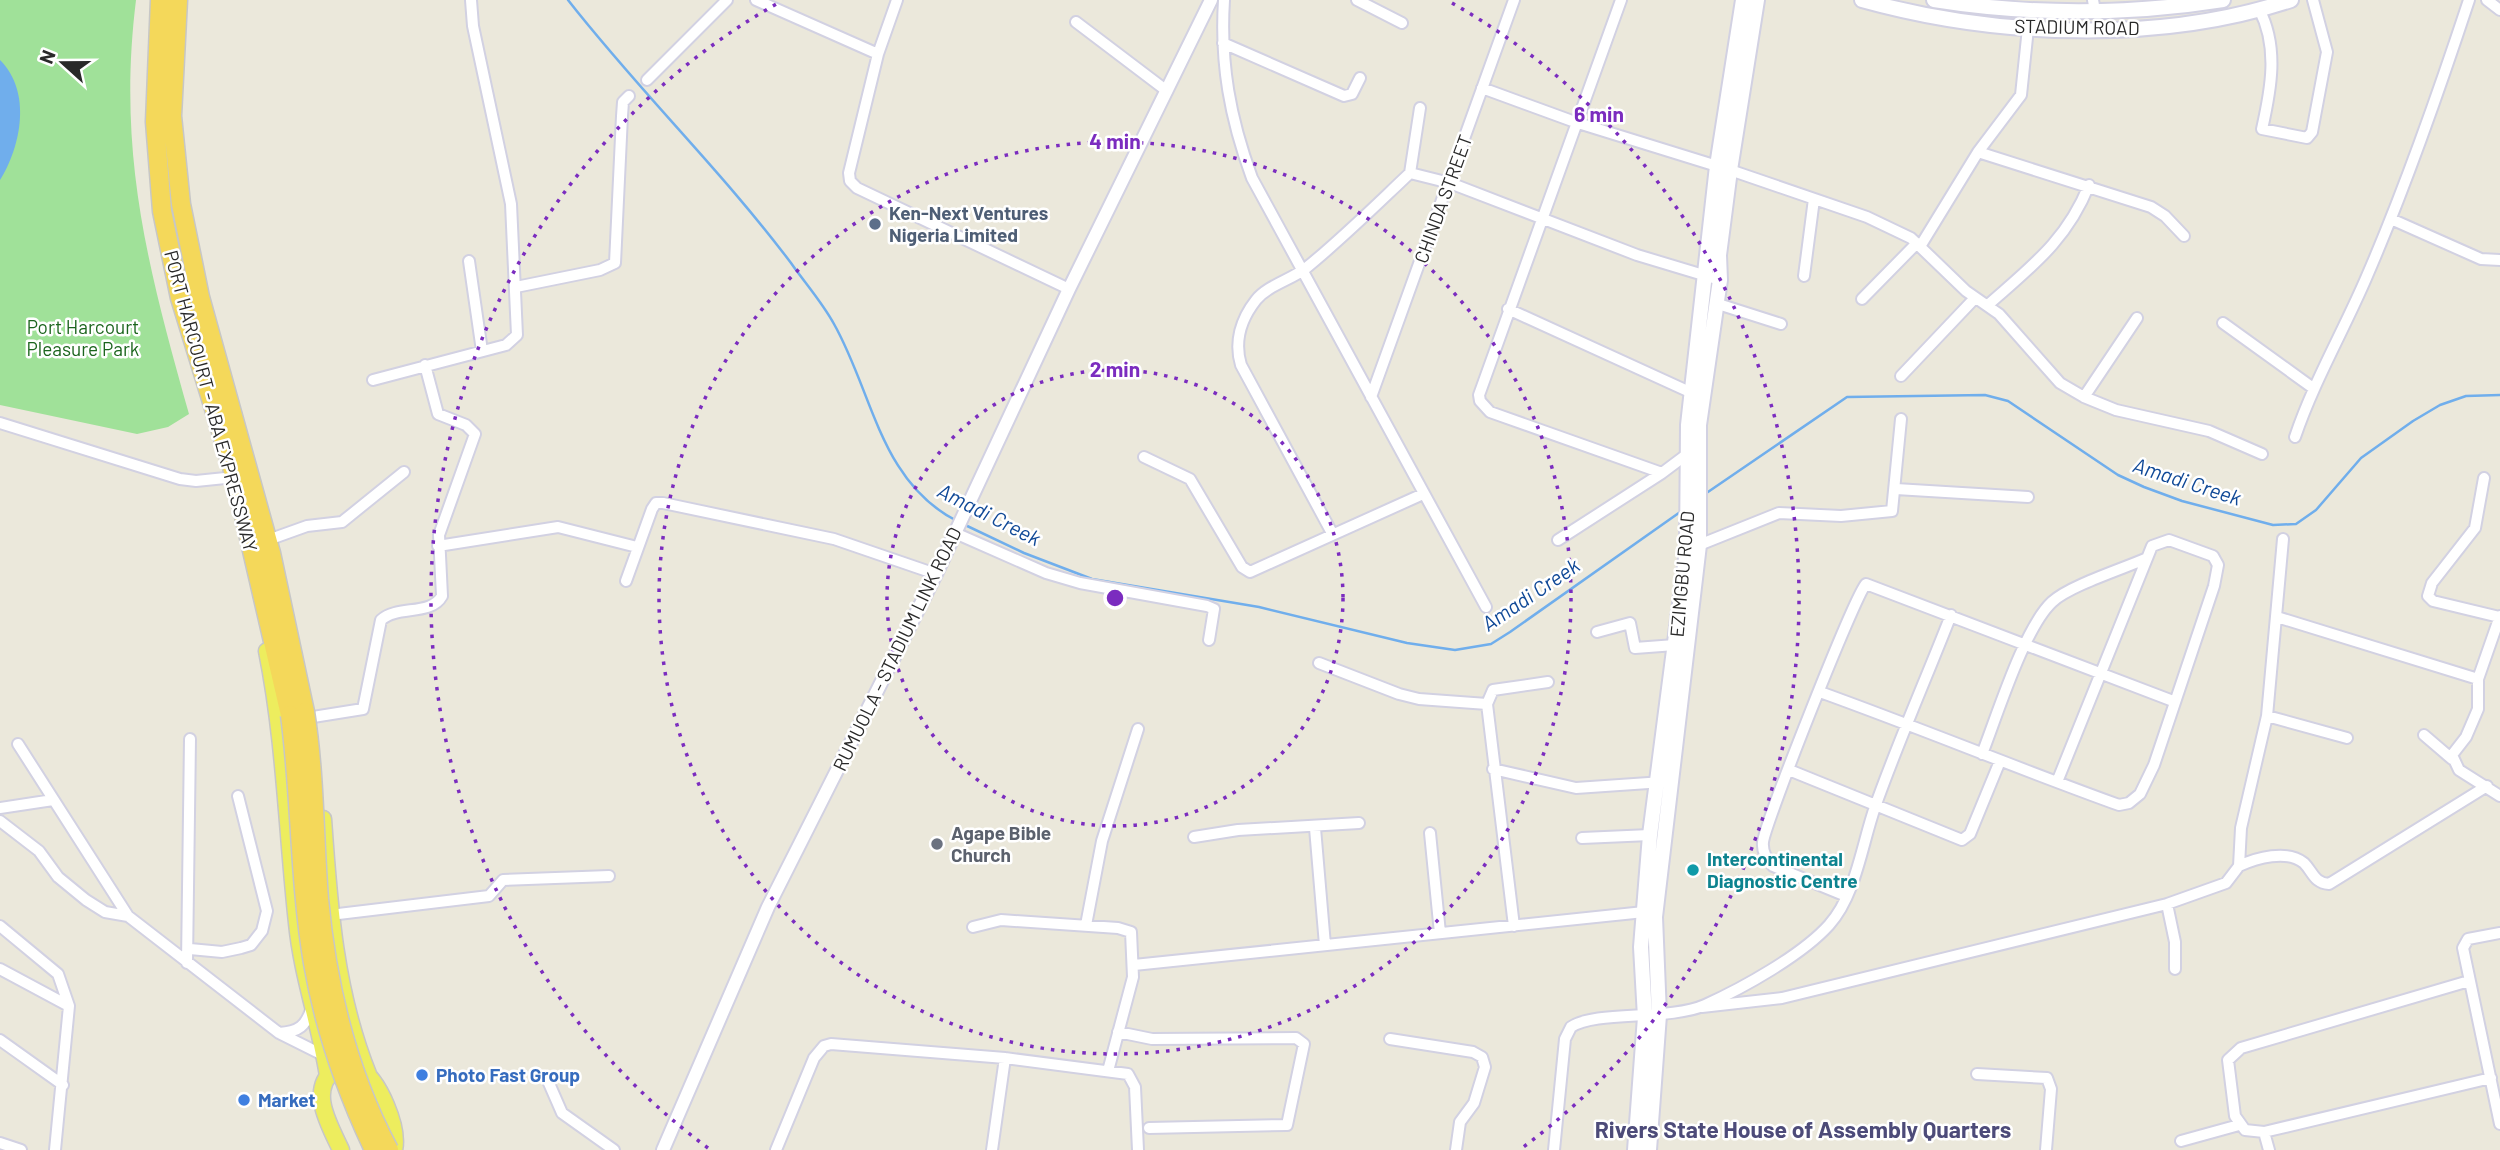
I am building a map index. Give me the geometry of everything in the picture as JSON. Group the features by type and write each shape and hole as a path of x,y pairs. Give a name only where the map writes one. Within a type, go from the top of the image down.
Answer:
{"highway":[{"name":"PORT HARCOURT - ABA EXPRESSWAY","path":"160,0 155,122 162,211 183,308 235,477 259,579 303,714"},
{"name":"PORT HARCOURT - ABA EXPRESSWAY","path":"178,0 172,116 181,204 200,297 270,546 303,714"},
{"path":"303,714 313,777 319,898 334,998 356,1074 395,1148"},
{"path":"303,714 308,928 318,991 341,1068 374,1150"}],"main road":[{"name":"EZIMGBU ROAD","path":"1693,480 1686,455 1692,393 1713,279 1743,0"},
{"name":"EZIMGBU ROAD","path":"1723,168 1757,0"},
{"name":"STADIUM ROAD","path":"1863,0 1965,23 2028,28 2141,29 2214,19 2291,0"},
{"name":"STADIUM ROAD","path":"1934,0 1997,7 2214,1"},
{"name":"EZIMGBU ROAD","path":"1635,1150 1652,1016 1641,947 1650,835 1665,782 1699,545 1693,480 1715,303 1713,279"},
{"name":"EZIMGBU ROAD","path":"1649,1150 1656,917 1665,782 1675,645 1695,517"},
{"path":"259,579 265,641 285,766 297,924 328,1076 321,1092 321,1101 335,1145"},
{"path":"303,714 330,915 345,1003 354,1040 395,1148"},
{"path":"328,1076 343,1067 361,1069 368,1074"}],"street":[{"path":"373,380 514,341 518,321 511,204 478,51 471,0"},
{"path":"647,80 727,0"},
{"path":"756,0 878,54"},
{"path":"897,0 878,54 849,173 850,181 857,188 1069,289"},
{"path":"1224,0 1222,28 1227,102 1252,178 1486,607"},
{"path":"1357,0 1402,23"},
{"name":"CHINDA STREET","path":"1371,397 1514,0"},
{"path":"1621,0 1479,395 1481,405 1490,412 1662,473"},
{"path":"2259,9 2268,25 2273,68 2262,129 2307,138 2312,132 2327,52 2313,0"},
{"path":"2295,437 2313,388 2351,313 2391,219 2433,110 2469,0"},
{"path":"2487,0 2500,10"},
{"path":"1208,5 1222,28"},
{"name":"RUMUOLA - STADIUM LINK ROAD","path":"663,1150 768,907 936,574 1069,289 1208,5"},
{"path":"1076,22 1167,91"},
{"path":"1862,299 1919,244 1978,152 2021,95 2028,28"},
{"path":"1223,43 1344,96 1352,94 1360,78"},
{"path":"1482,88 1575,122 1814,198 1894,228 1919,244 1975,298 1989,304 2046,370 2084,397 2116,410 2209,430 2262,454"},
{"path":"516,287 600,270 615,263 623,102 629,96"},
{"path":"1332,533 1241,365 1236,348 1255,301 1304,270 1356,226 1410,173 1420,108"},
{"path":"1978,152 2089,185 2151,207 2165,216 2184,236"},
{"path":"1410,173 1450,183 1637,255 1713,279"},
{"path":"1989,304 2058,241 2077,215 2089,185"},
{"path":"1804,276 1814,198"},
{"path":"2391,219 2481,260 2500,260"},
{"path":"469,261 482,351"},
{"path":"1901,376 1975,298"},
{"path":"1715,303 1781,324"},
{"path":"1508,309 1692,393"},
{"path":"2084,397 2137,318"},
{"path":"2224,323 2313,388"},
{"path":"303,714 360,710 365,706 380,620 392,613 432,605 442,596 439,535 475,434 466,425 438,414 425,365"},
{"path":"1699,545 1779,513 1818,516 1886,514 1892,511 1901,419"},
{"path":"0,423 180,479 196,481 235,477"},
{"path":"1558,540 1642,489 1686,455"},
{"path":"1144,457 1178,470 1190,479 1246,570 1255,572 1332,533 1423,494"},
{"path":"270,546 307,526 342,522 404,472"},
{"path":"2452,759 2454,750 2466,737 2478,709 2478,679 2499,617 2433,601 2428,596 2432,583 2475,528 2484,478"},
{"path":"1896,489 2028,497"},
{"path":"626,581 656,503 834,539 936,574"},
{"path":"959,526 1027,565 1080,583 1214,609 1209,640"},
{"path":"438,546 558,527 637,547"},
{"path":"1554,1150 1564,1039 1570,1027 1584,1021 1652,1016 1782,998 2167,904 2226,883 2239,866 2241,828 2267,716 2283,539"},
{"path":"1820,692 1909,724 2000,761 2119,805 2129,803 2140,794 2154,765 2173,701 2214,586 2217,559 2163,540 2152,546 2057,782"},
{"path":"1982,754 2026,644 2046,608 2059,597 2145,559"},
{"path":"1846,896 1773,866 1764,853 1764,838 1820,692 1866,584 2173,701"},
{"path":"1702,1007 1753,981 1830,925 1846,896 1875,807 1951,615"},
{"path":"2277,617 2478,679"},
{"path":"1597,632 1630,623 1634,648 1675,645"},
{"path":"1319,663 1409,697 1487,704"},
{"path":"1514,926 1487,704 1493,690 1548,682"},
{"path":"2267,716 2347,738"},
{"path":"1086,925 1107,825 1138,729"},
{"path":"2424,735 2452,759 2459,770 2500,796"},
{"path":"187,963 190,949 187,840 190,738"},
{"path":"18,744 128,916 279,1033 325,1056"},
{"path":"1789,770 1956,839 1967,838 2000,761"},
{"path":"1493,769 1576,788 1665,782"},
{"path":"2239,866 2270,857 2295,858 2319,881 2329,884 2487,786"},
{"path":"190,949 222,952 241,948 251,945 262,931 267,911 238,796"},
{"path":"0,808 53,800"},
{"path":"0,821 39,851 58,877 86,900 106,912 128,916"},
{"path":"1194,836 1238,830 1315,828 1359,823"},
{"path":"1315,828 1325,945"},
{"path":"1430,833 1440,933"},
{"path":"1583,838 1650,835"},
{"path":"330,915 489,896 503,880 608,876"},
{"path":"2167,904 2175,942 2175,969"},
{"path":"1134,965 1644,912"},
{"path":"973,927 1001,920 1128,929 1133,938 1134,965 1108,1072"},
{"path":"0,926 58,974 69,1006 55,1150"},
{"path":"2500,933 2464,942 2469,981 2491,1079 2497,1093 2500,1124"},
{"path":"0,969 69,1006"},
{"path":"2469,981 2241,1048 2231,1055 2227,1071 2239,1125 2250,1132 2264,1132 2491,1079"},
{"path":"279,1033 301,1029 312,1007"},
{"path":"1118,1032 1152,1039 1296,1038 1304,1044 1287,1125 1149,1128"},
{"path":"1390,1039 1473,1052 1482,1057 1485,1067 1476,1099 1460,1122 1456,1150"},
{"path":"0,1040 63,1085"},
{"path":"776,1150 814,1058 824,1046 1005,1058 1128,1074 1134,1081 1138,1150"},
{"path":"992,1150 1005,1058"},
{"path":"1977,1074 2047,1079 2052,1090 2046,1150"},
{"path":"548,1082 562,1113 614,1150"},
{"path":"2181,1141 2239,1125"},
{"path":"2264,1132 2269,1150"},
{"path":"0,1143 21,1150"}],"green space":[{"name":"Port Harcourt Pleasure Park","path":"0,0 136,0 130,109 140,210 161,309 189,414 168,427 137,434 0,405"}],"water":[{"path":"0,60 16,87 20,119 18,136 0,180"}],"waterway":[{"name":"Amadi Creek","path":"568,0 765,229 813,293 829,316 847,351 881,434 895,460 911,483 931,504 957,521"},
{"name":"Amadi Creek","path":"1705,494 1847,397 1985,395 2008,401 2118,475 2144,487 2182,501 2273,525 2296,524 2316,510 2361,458 2413,421 2440,405 2466,396 2500,395"},
{"name":"Amadi Creek","path":"963,524 1024,553 1092,579 1259,607 1407,643 1455,650 1491,644 1683,510"}],"place":[{"name":"Ken-Next Ventures Nigeria Limited","path":"875,224"},
{"name":"Agape Bible Church","path":"937,844"},
{"name":"Intercontinental Diagnostic Centre","path":"1693,870"},
{"name":"Photo Fast Group","path":"422,1075"},
{"name":"Market","path":"244,1100"}],"district":[{"name":"Rivers State House of Assembly Quarters","path":"1803,1130"}]}
